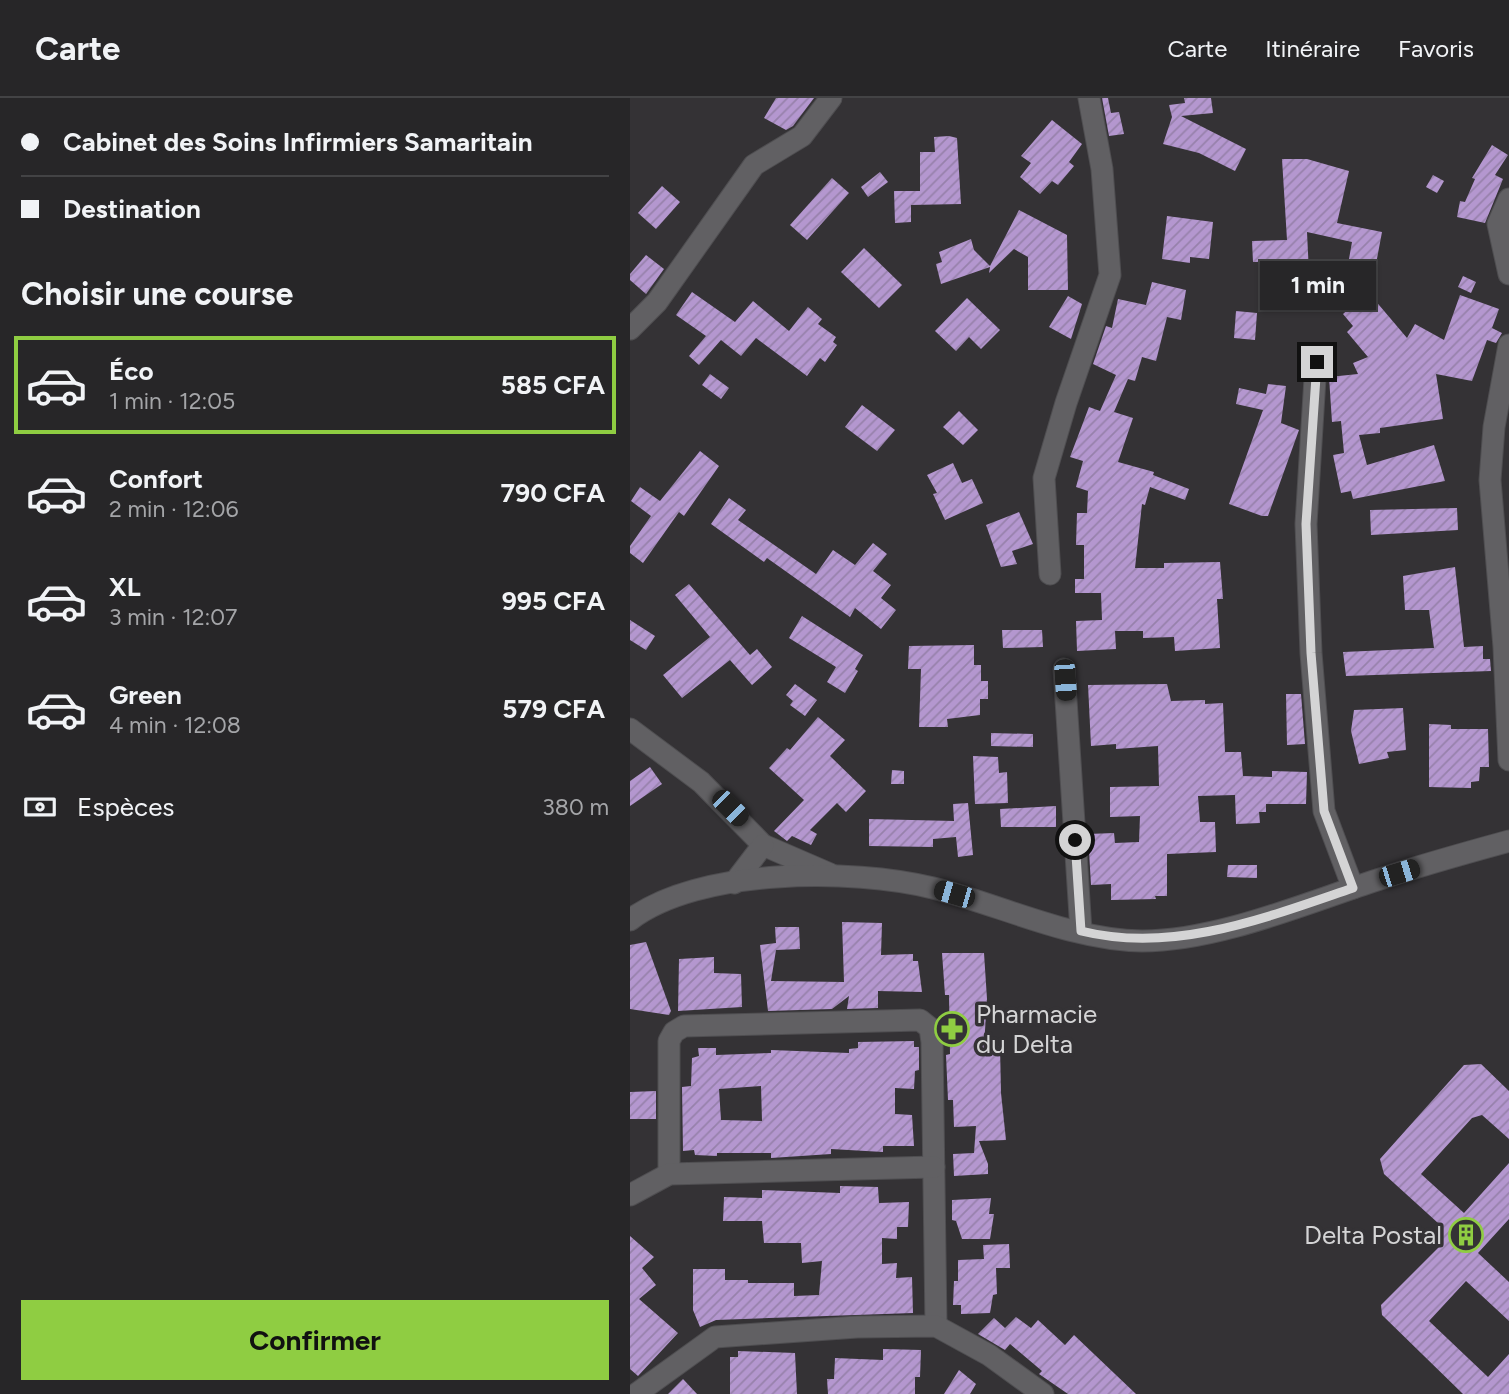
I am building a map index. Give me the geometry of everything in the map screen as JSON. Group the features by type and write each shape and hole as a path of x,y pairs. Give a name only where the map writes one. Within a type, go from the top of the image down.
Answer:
{"street":[{"path":"630,329 657,302 754,166 802,136 831,98"},
{"path":"1050,574 1044,478 1066,402 1110,275 1102,169 1089,98"},
{"path":"1509,199 1498,224 1509,274"},
{"path":"1509,345 1490,480 1502,517 1509,760"},
{"path":"1317,362 1306,524 1311,653 1324,811 1353,888"},
{"path":"1064,670 1081,931"},
{"path":"630,729 701,782 764,845 836,877"},
{"path":"630,920 697,887 774,878 836,877 930,887 1081,931 1143,941 1177,938 1241,923 1509,841"},
{"path":"734,883 764,845"},
{"path":"669,1174 670,1041 674,1032 684,1026 913,1018 920,1020 930,1028 932,1042 936,1326"},
{"path":"630,1195 669,1174 934,1167"},
{"path":"636,1394 687,1354 715,1337 858,1327 936,1326 989,1354 1042,1394"}],"building":[{"path":"776,98 814,98 793,126 786,130 764,118"},
{"path":"1102,98 1108,98 1111,113 1119,112 1124,134 1109,136"},
{"path":"1184,98 1211,98 1213,113 1181,116 1246,149 1235,171 1199,153 1163,144 1172,117 1169,105 1185,103"},
{"path":"1052,120 1082,144 1069,162 1074,166 1058,185 1052,181 1040,194 1020,177 1031,163 1021,156"},
{"path":"934,137 957,138 961,204 911,205 911,222 895,223 894,191 920,191 920,152 935,152"},
{"path":"1492,145 1508,155 1495,175 1503,179 1485,223 1457,217 1460,201 1465,202 1475,179 1472,178"},
{"path":"1282,159 1307,159 1349,171 1337,223 1382,232 1376,264 1349,259 1352,242 1307,232 1309,273 1288,274 1287,261 1253,262 1252,241 1287,240"},
{"path":"880,172 888,182 868,197 861,187"},
{"path":"1433,175 1444,181 1437,193 1426,187"},
{"path":"832,178 849,193 807,240 790,225"},
{"path":"662,186 680,202 656,229 638,213"},
{"path":"1019,210 1067,235 1068,290 1028,290 1028,257 1014,249 989,273 990,267 941,284 936,264 942,262 939,252 971,239 974,250 990,266"},
{"path":"1167,216 1213,222 1209,259 1190,257 1190,263 1162,259"},
{"path":"864,248 902,285 879,308 841,272"},
{"path":"646,255 664,269 646,294 630,280 630,274"},
{"path":"1463,276 1476,282 1471,293 1458,287"},
{"path":"1152,282 1186,290 1181,320 1167,317 1156,361 1142,357 1135,381 1128,379 1114,412 1133,418 1118,462 1154,472 1153,475 1189,489 1185,500 1150,487 1145,505 1142,504 1135,568 1164,568 1164,563 1220,562 1223,599 1217,599 1220,648 1175,651 1174,637 1143,638 1143,631 1115,631 1116,649 1077,651 1076,621 1102,620 1101,593 1075,593 1075,579 1084,579 1084,545 1076,545 1077,513 1087,513 1088,491 1076,487 1083,461 1070,457 1089,407 1100,411 1116,375 1093,364 1106,326 1112,328 1118,299 1146,305"},
{"path":"1276,286 1277,303 1261,304 1260,287"},
{"path":"692,292 735,322 753,301 789,331 808,307 822,319 818,324 836,337 833,342 837,345 825,362 820,358 807,376 756,338 741,356 721,340 699,365 689,356 706,336 676,315"},
{"path":"1368,292 1407,338 1415,324 1444,340 1460,295 1499,309 1492,328 1502,333 1496,343 1487,340 1472,381 1436,374 1443,419 1380,428 1380,433 1359,435 1367,465 1434,445 1445,481 1353,499 1351,491 1341,493 1333,455 1344,453 1341,421 1332,422 1329,377 1358,374 1353,363 1368,357 1347,332 1353,326 1343,314"},
{"path":"1068,296 1082,304 1071,339 1049,327"},
{"path":"967,298 1000,330 981,349 969,337 956,351 935,331"},
{"path":"1236,311 1257,313 1255,340 1234,338"},
{"path":"710,374 729,388 721,399 702,385"},
{"path":"1268,384 1286,386 1281,423 1299,430 1268,516 1262,516 1229,504 1263,410 1236,404 1239,388 1266,394"},
{"path":"862,405 895,430 877,451 845,427"},
{"path":"959,411 978,430 963,445 943,427"},
{"path":"700,451 719,466 684,516 679,512 643,563 630,553 630,546 651,516 631,501 640,487 660,501"},
{"path":"953,463 962,483 972,479 983,503 945,520 933,494 937,493 927,475"},
{"path":"729,498 746,510 738,520 816,574 833,550 855,565 873,543 887,554 873,571 891,585 881,598 896,610 881,629 855,608 850,617 767,558 764,562 711,524"},
{"path":"1457,508 1458,530 1371,535 1370,510"},
{"path":"1019,512 1033,544 1012,551 1017,564 1001,567 986,525"},
{"path":"1455,567 1464,647 1483,646 1483,659 1490,659 1491,671 1346,676 1343,652 1434,648 1429,610 1405,610 1403,576"},
{"path":"689,584 750,655 757,649 772,667 752,685 730,660 682,698 663,675 710,637 675,595"},
{"path":"802,616 863,655 855,669 858,671 845,693 827,682 836,667 789,638"},
{"path":"630,620 655,636 646,650 630,640"},
{"path":"1002,630 1042,630 1043,647 1003,648"},
{"path":"974,645 974,665 981,665 981,681 988,681 988,699 980,699 980,715 947,719 948,727 919,727 921,669 908,669 909,646"},
{"path":"795,684 817,700 805,716 790,705 793,701 786,695"},
{"path":"1167,684 1171,701 1205,700 1205,704 1223,703 1225,752 1241,752 1243,776 1272,777 1272,771 1307,772 1306,804 1266,804 1266,812 1259,812 1260,823 1236,824 1235,795 1198,796 1200,822 1215,822 1216,852 1167,854 1167,896 1155,896 1156,899 1111,900 1111,884 1091,885 1088,834 1114,833 1115,843 1139,842 1140,816 1110,817 1110,787 1159,786 1158,746 1116,749 1116,744 1091,746 1088,685"},
{"path":"1286,694 1301,694 1305,744 1287,745"},
{"path":"1403,708 1406,750 1387,752 1389,758 1359,764 1351,731 1354,710"},
{"path":"818,717 845,740 830,756 866,791 846,812 837,803 810,830 817,834 811,845 792,836 787,841 774,831 804,800 769,768 787,748 790,750"},
{"path":"1429,724 1451,725 1451,729 1488,729 1489,767 1480,767 1479,781 1471,782 1471,788 1429,787"},
{"path":"991,733 1033,734 1033,747 991,746"},
{"path":"973,756 998,757 999,773 1007,772 1008,803 975,804"},
{"path":"650,767 662,784 630,806 630,781"},
{"path":"892,770 904,771 904,784 891,784"},
{"path":"968,803 973,855 958,857 956,837 933,839 933,847 869,846 869,819 954,821 953,804"},
{"path":"1056,806 1056,827 1001,827 1000,809"},
{"path":"1228,865 1257,865 1257,878 1227,877"},
{"path":"842,922 882,923 881,955 913,954 913,961 918,961 922,992 878,991 878,1008 847,1009 849,996 832,1009 768,1011 760,945 776,943 775,927 799,927 800,949 776,950 771,981 844,982"},
{"path":"646,942 671,1011 669,1015 630,1009 630,945"},
{"path":"942,953 984,953 987,999 984,1046 1000,1046 1006,1140 979,1141 988,1164 988,1174 954,1176 953,1154 974,1153 976,1126 954,1127 953,1100 948,1100 946,1055 950,1054 949,995 945,995"},
{"path":"714,957 714,973 741,974 742,1007 678,1011 679,959"},
{"path":"914,1041 914,1047 919,1047 919,1070 915,1071 914,1089 895,1088 895,1114 912,1115 914,1146 883,1146 883,1152 831,1149 831,1154 771,1158 771,1153 717,1153 717,1156 695,1155 694,1150 683,1151 682,1087 691,1086 692,1058 699,1056 698,1048 716,1048 716,1055 771,1053 771,1050 849,1053 849,1049 858,1048 858,1042","holes":["761,1086 762,1121 721,1120 719,1089"]},
{"name":"Delta Postal","path":"1481,1064 1509,1091 1509,1139 1482,1115 1472,1118 1421,1174 1464,1213 1509,1163 1509,1219 1478,1253 1509,1282 1509,1321 1466,1281 1429,1321 1488,1377 1509,1354 1509,1394 1463,1394 1382,1315 1381,1305 1439,1247 1438,1223 1384,1174 1380,1159 1464,1065"},
{"path":"656,1091 656,1119 630,1119 630,1092"},
{"path":"840,1186 878,1187 879,1203 909,1202 908,1227 897,1227 897,1239 882,1238 882,1264 897,1263 896,1278 912,1277 913,1313 716,1320 700,1327 693,1310 693,1269 725,1269 725,1280 794,1283 794,1296 819,1295 822,1261 802,1263 801,1243 764,1243 762,1221 723,1221 724,1197 762,1198 762,1190 840,1193"},
{"path":"991,1198 989,1214 994,1214 990,1239 962,1239 956,1221 952,1220 952,1200"},
{"path":"630,1236 654,1257 642,1268 656,1285 639,1299 678,1333 638,1376 630,1369"},
{"path":"1009,1244 1010,1268 996,1268 997,1294 993,1295 990,1313 961,1314 961,1305 953,1305 954,1281 958,1281 958,1260 984,1259 983,1245"},
{"path":"1016,1317 1031,1328 1038,1320 1065,1345 1074,1335 1136,1394 1068,1394 1039,1374 1042,1371 1010,1344 1005,1350 978,1334 994,1318 1005,1328"},
{"path":"883,1349 921,1350 920,1377 915,1377 915,1394 828,1394 827,1379 834,1379 835,1358 883,1360"},
{"path":"738,1351 795,1353 797,1394 730,1394 730,1357 738,1357"},
{"path":"959,1370 976,1384 970,1394 944,1394"},
{"path":"683,1379 697,1394 668,1394"}],"place":[{"name":"Pharmacie du Delta","path":"952,1029"},
{"name":"Delta Postal","path":"1466,1235"}],"route":[{"path":"1075,840 1081,931 1109,938 1143,941 1177,938 1298,907 1353,888 1324,811 1311,653 1306,524 1317,362"}]}
